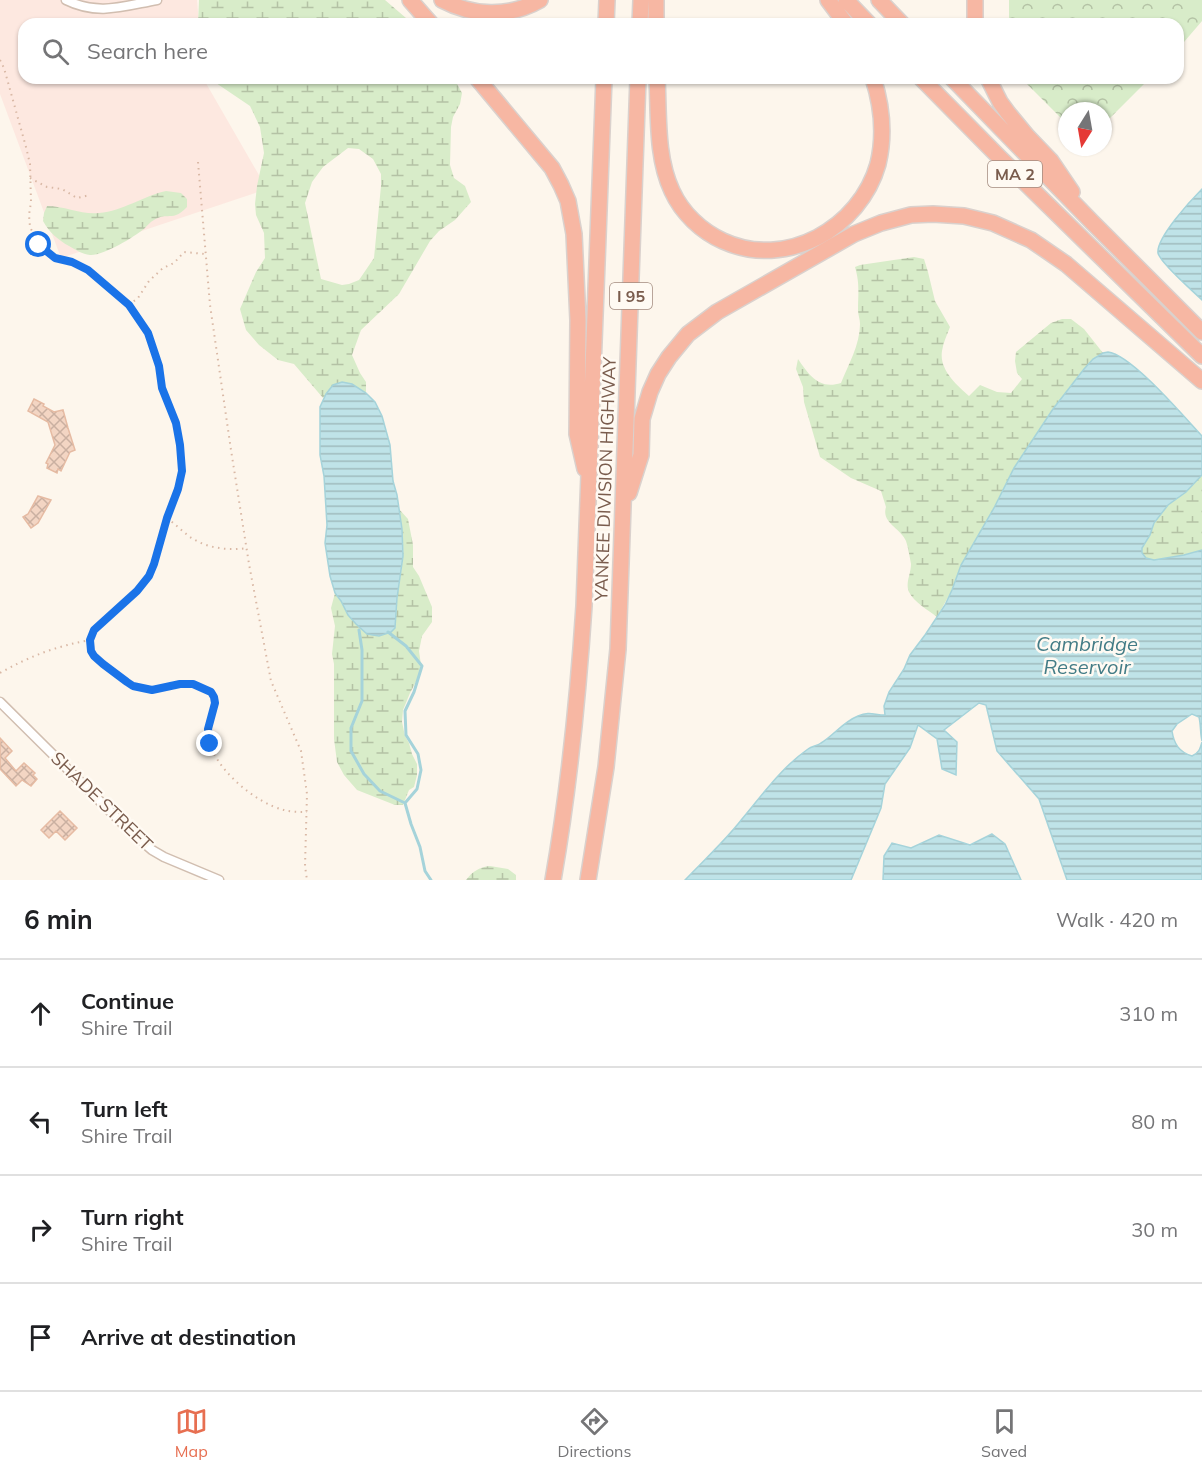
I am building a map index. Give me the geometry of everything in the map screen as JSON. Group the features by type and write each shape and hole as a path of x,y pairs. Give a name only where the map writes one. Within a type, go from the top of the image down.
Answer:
{"highway":[{"path":"410,0 426,18"},
{"path":"442,0 461,9 493,13 514,10 540,0"},
{"path":"606,18 607,0"},
{"path":"640,18 641,0"},
{"path":"656,0 656,18"},
{"path":"828,0 842,18"},
{"path":"846,0 863,18"},
{"path":"879,0 896,18"},
{"path":"975,0 975,18"},
{"path":"482,84 552,168 568,201 574,234 575,258 578,362 577,434 590,493"},
{"name":"YANKEE DIVISION HIGHWAY","path":"553,880 579,684 584,606 604,84"},
{"name":"YANKEE DIVISION HIGHWAY","path":"588,880 606,767 618,649 638,84"},
{"path":"657,84 664,163 672,190 681,206 693,221 716,238 744,248 771,251 805,244 832,228 850,212 869,186 878,165 882,131 880,104 875,84"},
{"name":"MA 2","path":"927,84 1202,356"},
{"name":"MA 2","path":"958,84 1202,332"},
{"path":"991,84 1008,113 1051,161 1092,222"},
{"path":"623,513 640,455 642,419 646,402 658,374 681,341 717,312 845,239 881,223 900,218 933,214 964,216 1002,227 1031,240 1066,264 1202,381"}],"street":[{"path":"66,0 87,9 99,10 157,0"},
{"name":"SHADE STREET","path":"0,702 152,850 219,880"}],"path":[{"path":"0,60 30,164 30,227 39,245 55,258 72,262 88,270 129,305 148,333 159,366 162,388 176,423 180,445 182,471 178,489 149,576 129,600 94,630 90,640 91,651 94,656 133,686 152,690 180,684 193,684 211,692 215,703 208,735 221,767 236,782 275,807 307,812"},
{"path":"198,162 215,343 247,548 271,681 301,751 307,794 305,866 307,880"},
{"path":"30,178 47,187 62,189 77,198 90,195"},
{"path":"129,305 138,298 149,281 184,252 205,254"},
{"path":"167,518 191,537 205,544 230,550 247,548"},
{"path":"0,673 18,662 58,646 90,640"}],"shaded area":[{"path":"0,0 197,0 198,18 18,18 18,84 206,84 267,189 61,258 0,94"}],"green space":[{"path":"199,0 385,0 406,18 198,18"},
{"path":"1009,0 1202,0 1202,21 1184,42 1184,18 1009,18"},
{"path":"217,84 457,84 462,93 451,127 450,165 454,178 465,186 471,202 455,220 439,231 430,241 399,294 361,330 352,355 366,382 366,393 351,384 326,394 323,398 294,364 278,360 259,345 246,330 240,309 256,272 265,258 264,233 256,215 255,204 264,153 260,127 250,106","holes":["348,148 359,149 373,159 381,174 374,258 359,280 349,284 342,285 321,279 305,203 312,182 323,167"]},
{"path":"1027,84 1144,84 1112,116 1112,102 1058,102 1058,115"},
{"path":"166,191 181,193 187,199 187,207 177,215 163,216 151,222 126,241 96,254 84,254 65,244 51,232 43,221 47,206 86,213 108,212"},
{"path":"914,257 924,259 935,301 950,327 943,348 943,364 950,376 969,396 980,385 997,392 1011,393 1022,379 1017,373 1016,352 1051,323 1062,319 1071,319 1084,329 1103,353 1093,359 1076,379 1014,468 961,565 952,590 937,617 909,592 911,564 907,543 904,536 886,517 886,507 881,491 851,478 820,457 804,402 803,387 796,369 798,359 815,380 833,385 841,383 856,347 859,332 858,284 855,267"},
{"path":"1202,475 1202,550 1154,560 1146,558 1142,553 1142,548 1154,523 1168,505 1186,492"},
{"path":"398,508 408,519 413,545 413,567 432,607 432,622 422,636 419,651 421,665 418,678 403,710 402,722 405,736 417,764 417,775 414,787 409,790 403,805 395,805 357,790 344,775 337,762 334,739 332,654 335,626 331,608 335,593 348,615 396,614 403,556"},
{"path":"490,866 508,869 516,875 516,880 466,880 476,870"}],"water":[{"path":"1202,189 1202,300 1170,270 1158,253 1162,238 1168,229"},
{"name":"Cambridge Reservoir","path":"1108,352 1118,356 1144,375 1202,436 1202,475 1186,492 1168,505 1154,523 1142,548 1142,553 1146,558 1154,560 1202,550 1202,741 1199,717 1192,714 1177,724 1172,731 1178,747 1192,756 1199,750 1202,742 1202,880 1067,880 1039,799 997,751 986,705 979,703 944,730 957,742 956,775 942,769 937,739 918,725 910,748 885,784 881,808 851,880 685,880 729,835 765,791 798,756 826,740 858,716 885,715 884,706 889,692 910,655 945,605 961,565 1014,468 1053,409 1084,369 1093,359"},
{"path":"342,382 352,384 375,402 382,416 390,445 393,481 402,529 403,556 395,628 379,636 367,634 356,624 335,593 325,543 327,525 324,476 320,455 320,407 333,385"},
{"path":"992,834 1005,844 1021,880 883,880 884,856 892,843 911,848 939,835 970,845"}],"building":[{"path":"34,399 54,412 63,410 75,450 70,452 61,471 58,469 57,473 47,468 46,463 55,445 48,422 28,411"},
{"path":"38,496 51,500 38,523 31,528 23,517 28,514"},
{"path":"0,738 12,751 5,758 16,771 24,763 35,773 33,775 37,779 31,786 22,780 16,786 0,769"},
{"path":"60,811 77,828 65,840 56,831 49,838 41,830"}],"waterway":[{"path":"359,630 362,650 362,701 351,728 351,751 364,774 380,791 405,803"},
{"path":"388,632 406,646 422,666 405,711 406,735 418,754 421,770 417,789 405,803 420,847 425,871 431,880"}],"route":[{"path":"39,245 55,258 72,262 88,270 129,305 148,333 159,366 162,388 176,423 180,445 182,471 178,489 149,576 129,600 94,630 90,640 91,651 103,664 133,686 152,690 180,684 193,684 211,692 215,703 208,729 210,744"}]}
